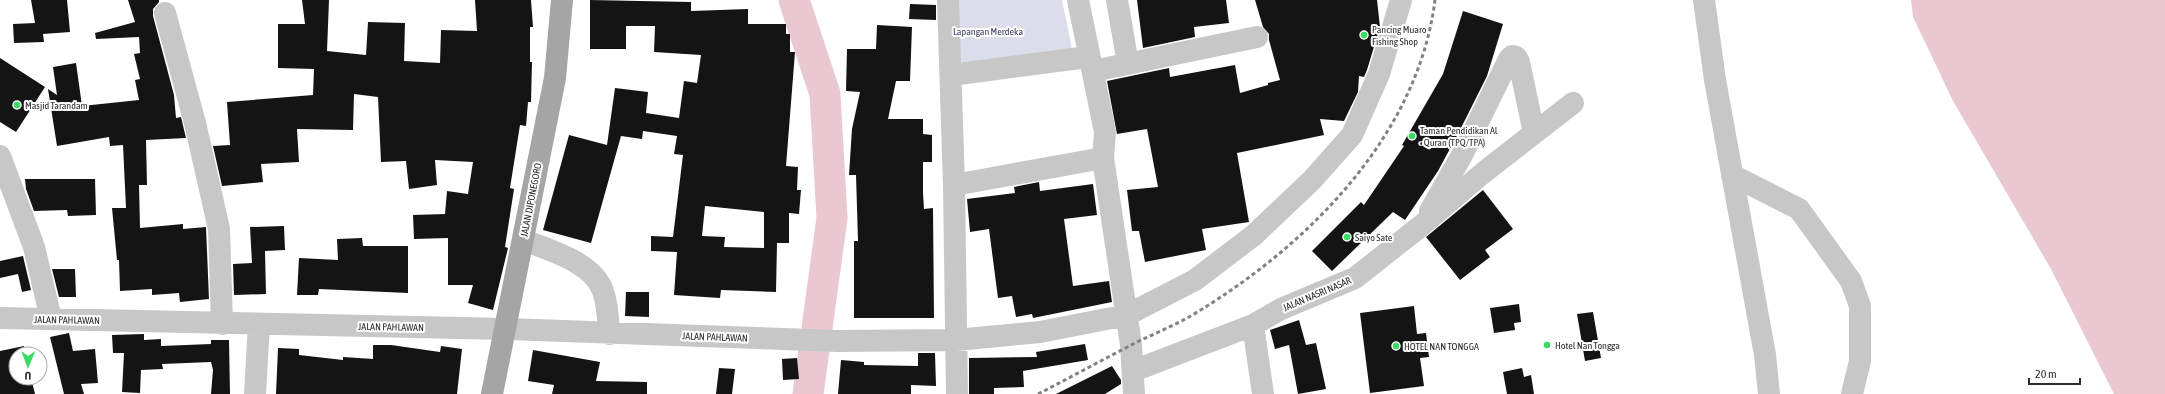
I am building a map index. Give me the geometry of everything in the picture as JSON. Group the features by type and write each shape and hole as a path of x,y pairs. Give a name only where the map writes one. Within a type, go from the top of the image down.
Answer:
{"main road":[{"name":"JALAN DIPONEGORO","path":"492,394 506,329 554,78 562,2"}],"street":[{"path":"948,0 954,185 957,394"},
{"path":"1078,0 1104,132 1103,158 1127,315 1134,394"},
{"path":"1117,0 1128,64"},
{"name":"JALAN PAHLAWAN","path":"0,318 506,329 609,334 838,341 956,340 1040,332 1127,315 1195,280 1254,235 1312,180 1352,135 1379,74 1401,0"},
{"path":"1704,0 1715,80 1765,354 1768,394"},
{"path":"165,13 195,123 218,229 222,324"},
{"path":"951,75 1090,64 1128,64 1257,37"},
{"path":"1422,225 1462,155 1509,59 1512,56 1516,57 1519,62 1534,133"},
{"name":"JALAN NASRI NASAR","path":"1133,371 1253,325 1281,309 1355,278 1422,225 1483,173 1573,103"},
{"path":"1462,155 1483,173"},
{"path":"0,156 34,247 51,319"},
{"path":"954,185 1103,158"},
{"path":"1732,175 1799,209 1851,281 1860,306 1860,361 1852,394"},
{"path":"523,240 562,254 591,272 603,290 608,313 609,334"},
{"path":"255,394 259,324"},
{"path":"1253,325 1263,394"}],"green space":[{"name":"Lapangan Merdeka","path":"956,0 1062,0 1072,49 956,68"}],"shaded area":[{"path":"1911,0 2165,0 2165,394 2114,394 2051,269 1953,101 1913,17"}],"building":[{"path":"31,0 67,0 70,32 43,34 44,42 14,43 13,24 35,23"},
{"path":"128,0 159,0 153,9 153,16 174,95 176,118 181,117 186,138 146,140 147,185 139,185 140,228 183,224 183,229 206,227 209,299 180,302 179,293 152,295 152,289 120,291 119,260 117,260 112,208 126,208 123,145 110,146 109,137 57,146 48,89 57,95 53,67 76,63 82,106 139,100 135,80 140,79 134,54 140,53 139,37 96,39 95,33 135,22"},
{"path":"302,0 329,0 327,51 366,55 368,22 405,23 404,61 440,63 441,30 477,31 475,0 531,0 533,27 530,27 530,62 532,62 531,102 528,102 526,126 520,125 510,188 514,189 505,247 508,248 493,310 468,303 473,285 448,285 448,238 414,239 413,215 445,214 447,191 468,194 473,162 435,160 437,185 409,189 406,161 381,162 378,97 354,94 353,130 297,129 299,162 261,164 263,182 222,186 213,146 230,145 227,102 313,95 314,69 278,68 278,24 305,24"},
{"path":"590,0 691,2 691,11 748,9 748,24 786,24 786,34 790,34 790,52 795,52 786,166 798,167 797,190 801,190 799,214 789,213 789,243 777,243 776,292 721,290 720,298 674,295 677,252 651,251 651,236 673,237 683,155 674,154 677,136 643,131 642,139 621,136 591,243 543,230 569,135 607,145 615,88 648,92 646,113 679,118 684,81 697,83 701,55 654,52 655,26 626,26 626,49 590,49","holes":["705,206 764,212 764,248 724,247 725,237 702,236"]},
{"path":"1137,0 1226,0 1229,23 1194,27 1195,37 1143,48"},
{"path":"1255,0 1377,0 1380,27 1364,77 1359,76 1358,92 1344,121 1320,119 1324,135 1237,153 1249,222 1202,229 1206,250 1145,262 1139,231 1132,231 1127,190 1158,187 1147,129 1117,134 1107,81 1169,68 1170,77 1235,65 1240,93 1280,80 1269,40 1269,34 1263,27"},
{"path":"910,4 936,5 936,20 909,19"},
{"path":"1463,11 1503,24 1487,76 1459,132 1438,171 1405,220 1393,212 1332,271 1312,251 1361,202 1364,205 1404,146 1402,145 1443,74"},
{"path":"877,25 912,27 910,81 896,81 888,119 923,119 923,134 932,135 932,162 923,162 923,193 924,209 933,208 934,318 854,318 854,241 858,241 856,175 849,175 852,129 860,92 846,91 847,49 876,49"},
{"name":"Masjid Tarandam","path":"0,58 45,87 16,132 0,122"},
{"path":"25,179 95,179 96,215 68,216 67,210 34,211 26,189"},
{"path":"1039,182 1040,191 1093,184 1097,215 1064,219 1073,286 1109,281 1112,302 1033,318 1032,314 1016,317 1012,296 998,298 989,229 970,232 967,199 1015,193 1014,187"},
{"path":"1483,190 1513,229 1485,250 1490,257 1460,280 1426,237"},
{"path":"284,226 285,250 265,251 266,294 234,295 233,264 252,263 250,227"},
{"path":"362,238 363,246 408,246 408,293 319,289 318,295 297,295 299,258 338,260 337,239"},
{"path":"23,256 31,290 22,292 18,274 0,278 0,261"},
{"path":"52,269 75,269 76,297 59,297"},
{"path":"626,292 649,292 649,317 625,316"},
{"path":"1519,304 1521,322 1514,323 1515,330 1494,333 1490,308"},
{"name":"HOTEL NAN TONGGA","path":"1414,306 1417,334 1426,333 1429,357 1420,358 1424,386 1370,393 1360,313"},
{"path":"1593,312 1601,358 1585,361 1577,314"},
{"path":"1299,320 1306,345 1316,343 1326,389 1298,394 1289,345 1275,349 1270,330"},
{"path":"69,333 73,351 95,349 98,383 81,384 84,394 64,394 50,337"},
{"path":"144,334 144,340 161,339 161,346 211,344 211,340 229,340 230,394 211,394 213,370 211,362 162,364 163,369 141,370 140,393 122,392 124,353 113,353 112,335"},
{"path":"1085,344 1088,360 1023,371 1024,387 994,388 994,394 969,394 969,358 1037,357 1036,352"},
{"path":"373,345 391,345 440,352 441,346 462,349 457,394 276,394 278,348 299,349 299,355 343,360 343,357 373,359"},
{"path":"8,349 8,386 33,386 35,394 0,394 0,351"},
{"path":"533,350 600,362 596,381 647,382 647,394 552,394 554,385 528,381"},
{"path":"918,353 935,353 936,386 911,385 911,394 838,394 841,360 864,362 864,365 918,366"},
{"path":"797,358 799,379 783,380 782,359"},
{"path":"1112,366 1121,380 1121,384 1105,394 1056,394"},
{"path":"719,368 735,369 732,394 716,394"},
{"path":"1522,368 1524,377 1531,375 1534,394 1507,394 1503,372"}],"waterway":[{"path":"794,0 825,94 832,218 808,394"}],"railway":[{"path":"1038,394 1199,311 1240,284 1280,253 1318,218 1352,181 1382,140 1407,96 1425,49 1435,0"}],"place":[{"name":"Pancing Muaro Fishing Shop","path":"1364,35"},
{"name":"Masjid Tarandam","path":"17,105"},
{"name":"Taman Pendidikan Al - Quran (TPQ/TPA)","path":"1412,136"},
{"name":"Saiyo Sate","path":"1347,237"},
{"name":"Hotel Nan Tongga","path":"1547,345"},
{"name":"HOTEL NAN TONGGA","path":"1396,346"}]}
